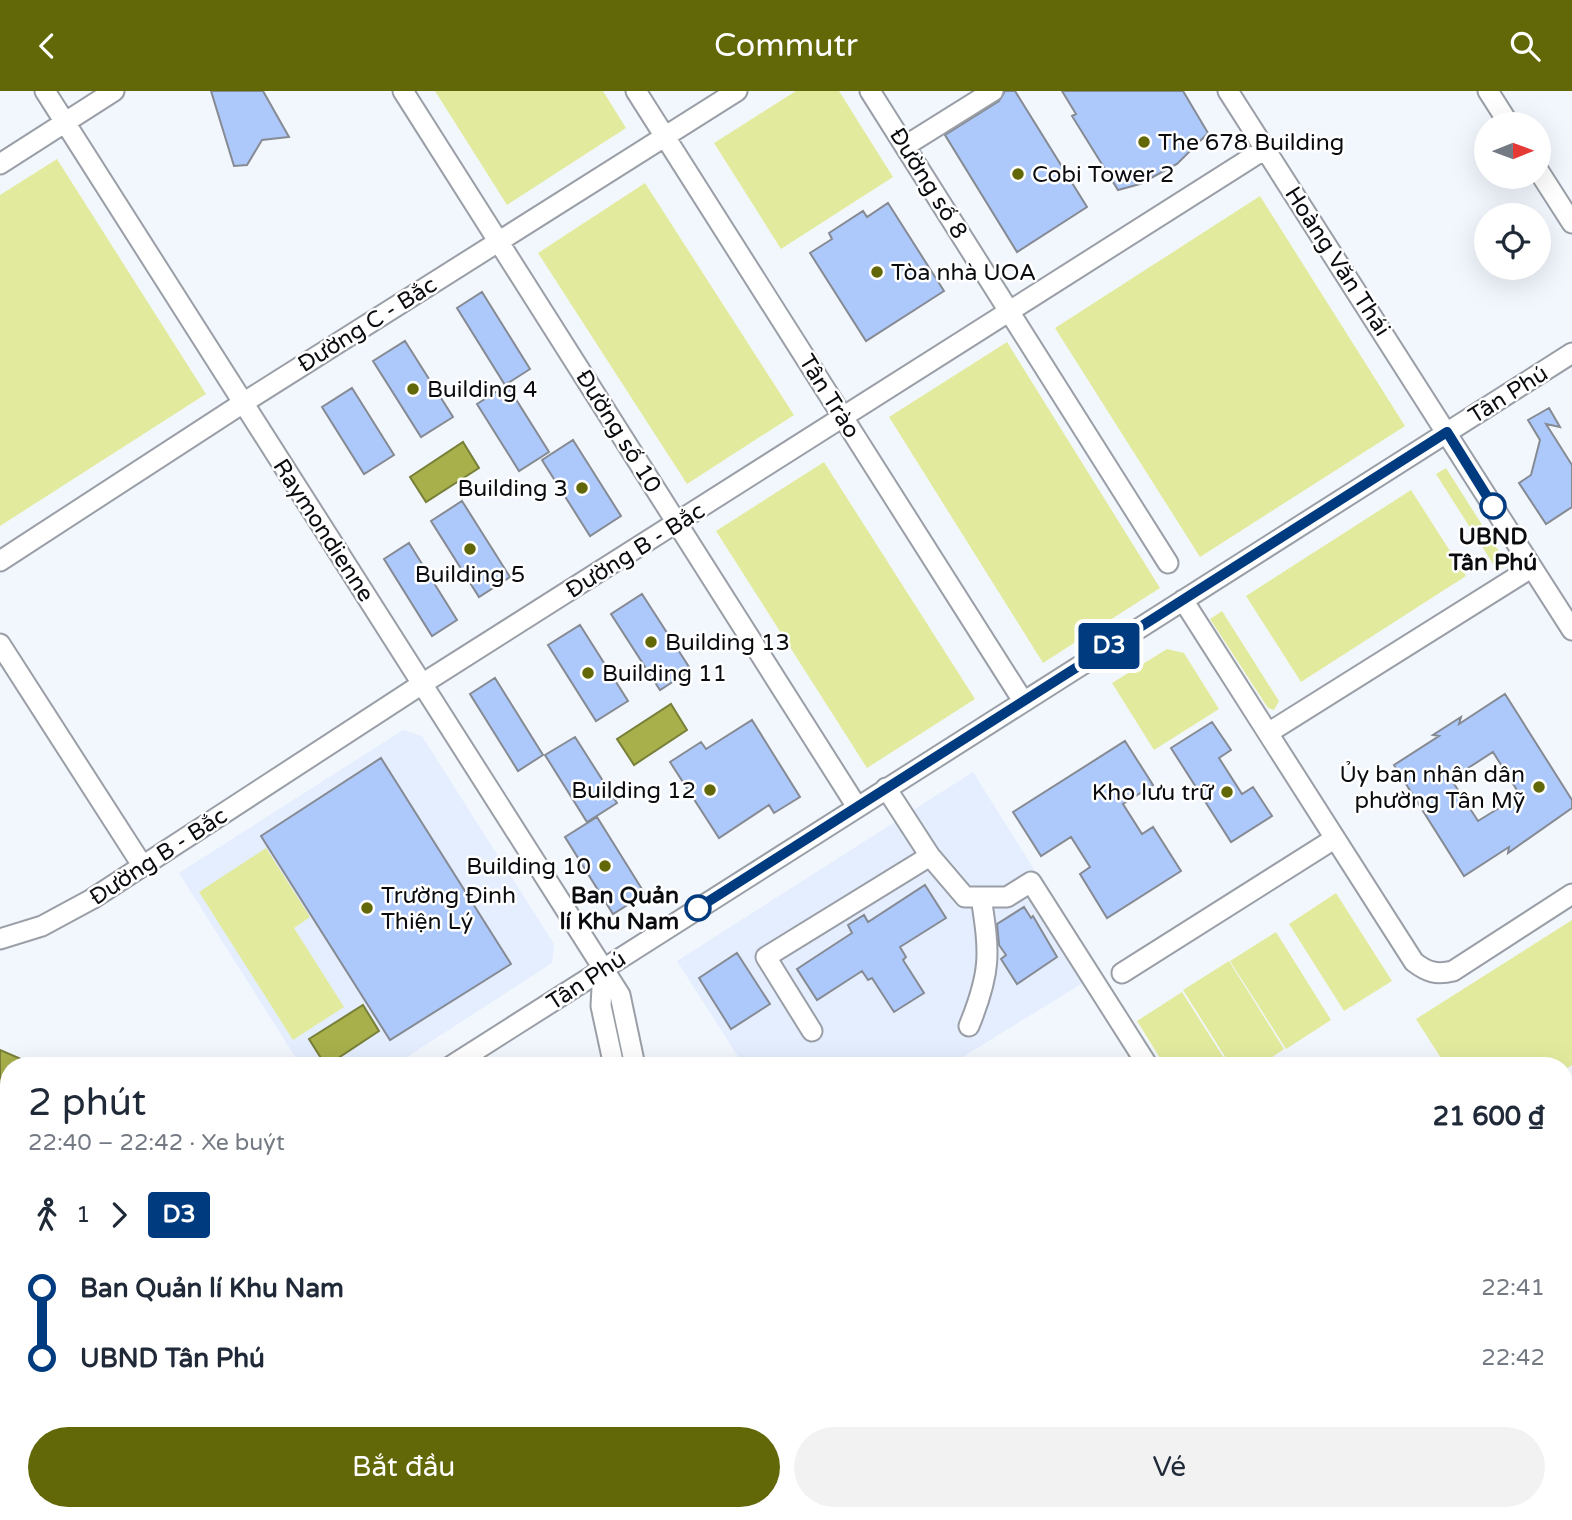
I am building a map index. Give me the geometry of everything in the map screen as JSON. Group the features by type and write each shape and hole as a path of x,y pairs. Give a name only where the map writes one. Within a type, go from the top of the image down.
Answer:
{"street":[{"name":"Raymondienne","path":"45,91 620,995 633,1057"},
{"path":"0,164 114,91"},
{"name":"Đường số 10","path":"403,91 857,807"},
{"name":"Tân Trào","path":"636,91 1023,701"},
{"name":"Đường C - Bắc","path":"0,561 243,403 737,91"},
{"name":"Đường số 8","path":"870,91 1168,563"},
{"path":"905,146 993,91"},
{"name":"Hoàng Văn Thái","path":"1228,91 1572,630"},
{"path":"1488,91 1501,112"},
{"name":"Đường B - Bắc","path":"0,939 68,914 422,684 1265,149"},
{"path":"1550,189 1572,223"},
{"name":"Tân Phú","path":"465,1057 1572,353"},
{"path":"1268,733 1531,568"},
{"path":"1184,600 1414,962 1426,971 1439,974 1453,971 1572,894"},
{"path":"0,644 142,865"},
{"path":"886,788 930,856 965,897 1007,897 1031,882 1142,1057"},
{"path":"1122,973 1334,839"},
{"path":"812,1031 766,957 930,856"},
{"path":"969,1026 986,986 988,941 981,897"},
{"path":"603,969 601,1006 612,1057"}],"shaded area":[{"path":"435,91 603,91 626,128 507,205"},
{"path":"796,91 839,91 893,177 781,249 714,143"},
{"path":"57,159 206,394 0,526 0,195"},
{"path":"645,183 794,415 687,484 538,253"},
{"path":"1260,196 1405,426 1200,557 1055,328"},
{"path":"1007,342 1160,588 1043,663 889,417"},
{"path":"463,442 479,468 426,502 410,477"},
{"path":"824,462 975,699 867,768 716,531"},
{"path":"1446,468 1505,561 1505,566 1500,569 1495,567 1436,474"},
{"path":"1411,490 1466,576 1301,682 1246,596"},
{"path":"1222,611 1279,701 1274,710 1268,708 1210,619"},
{"path":"1167,649 1184,653 1219,709 1154,750 1112,683"},
{"path":"671,704 687,730 634,765 617,739"},
{"name":"Trường Đinh Thiện Lý","path":"403,730 422,736 554,944 552,963 407,1057 295,1057 179,873"},
{"path":"973,772 1099,973 963,1057 738,1057 677,961"},
{"path":"266,848 310,917 294,928 344,1007 293,1040 199,892"},
{"path":"1336,893 1392,981 1344,1011 1289,924"},
{"path":"1572,920 1572,1057 1440,1057 1416,1019"},
{"path":"1276,932 1331,1020 1286,1049 1230,961"},
{"path":"1229,961 1284,1049 1272,1057 1225,1057 1183,990"},
{"path":"1182,992 1223,1057 1159,1057 1137,1021"},
{"path":"363,1005 379,1031 340,1057 320,1057 309,1039"},
{"path":"0,1050 16,1057 0,1057"}],"building":[{"path":"211,91 263,91 289,137 262,140 247,165 234,166"},
{"name":"Cobi Tower 2","path":"1005,91 1015,91 1087,207 1017,252 945,135 999,101"},
{"name":"The 678 Building","path":"1062,91 1183,91 1208,133 1177,164 1140,184 1118,190 1072,116 1076,114"},
{"name":"Tòa nhà UOA","path":"888,203 944,291 866,341 810,253 832,239 829,233 863,211 867,217"},
{"path":"482,292 530,369 505,385 457,308"},
{"name":"Building 4","path":"405,341 453,417 421,437 373,361"},
{"path":"507,385 549,452 519,471 477,404"},
{"path":"352,388 394,455 364,474 322,407"},
{"path":"1549,408 1560,427 1546,424 1572,465 1572,507 1546,524 1519,483 1531,475 1540,440 1528,420"},
{"name":"Building 3","path":"573,440 621,516 590,536 542,460"},
{"name":"Building 5","path":"462,501 510,577 479,597 431,521"},
{"path":"409,543 457,620 432,636 384,559"},
{"name":"Building 13","path":"642,594 691,670 660,690 611,614"},
{"name":"Building 11","path":"580,625 628,701 596,721 548,645"},
{"path":"495,678 543,755 518,771 470,694"},
{"name":"Ủy ban nhân dân phường Tân Mỹ","path":"1505,694 1572,800 1572,808 1508,853 1509,847 1464,876 1394,765 1439,736 1433,735 1461,717 1459,724","holes":["1493,752 1520,795 1478,821 1451,779"]},
{"path":"752,720 800,797 774,813 769,805 719,838 670,762 701,742 706,749"},
{"path":"1212,722 1231,750 1219,758 1242,794 1253,787 1272,816 1231,842 1171,748"},
{"path":"575,737 617,803 587,822 545,755"},
{"path":"1125,741 1153,785 1123,804 1142,834 1153,827 1181,871 1107,918 1080,874 1090,867 1071,837 1041,856 1013,812"},
{"path":"381,758 511,964 390,1040 261,836"},
{"name":"Building 10","path":"597,817 645,894 613,914 565,837"},
{"path":"925,885 946,918 900,947 906,957 903,960 924,993 894,1012 872,978 868,980 862,971 817,1000 797,969 852,933 848,925 864,915 868,922"},
{"path":"1024,907 1031,918 1033,916 1057,957 1017,984 1001,959 1006,955 999,945 997,924"},
{"path":"737,953 770,1004 731,1029 699,978"}],"bus line":[{"name":"D3","path":"698,908 1447,432 1493,506"}],"place":[{"name":"The 678 Building","path":"1144,142"},
{"name":"Cobi Tower 2","path":"1018,174"},
{"name":"Tòa nhà UOA","path":"877,272"},
{"name":"Building 4","path":"413,389"},
{"name":"Building 3","path":"582,488"},
{"name":"UBND Tân Phú","path":"1493,506"},
{"name":"Building 5","path":"470,549"},
{"name":"Building 13","path":"651,642"},
{"name":"Building 11","path":"588,673"},
{"name":"Ủy ban nhân dân phường Tân Mỹ","path":"1539,787"},
{"name":"Building 12","path":"710,790"},
{"name":"Kho lưu trữ","path":"1227,792"},
{"name":"Building 10","path":"605,866"},
{"name":"Trường Đinh Thiện Lý","path":"367,908"},
{"name":"Ban Quản lí Khu Nam","path":"698,908"}]}
